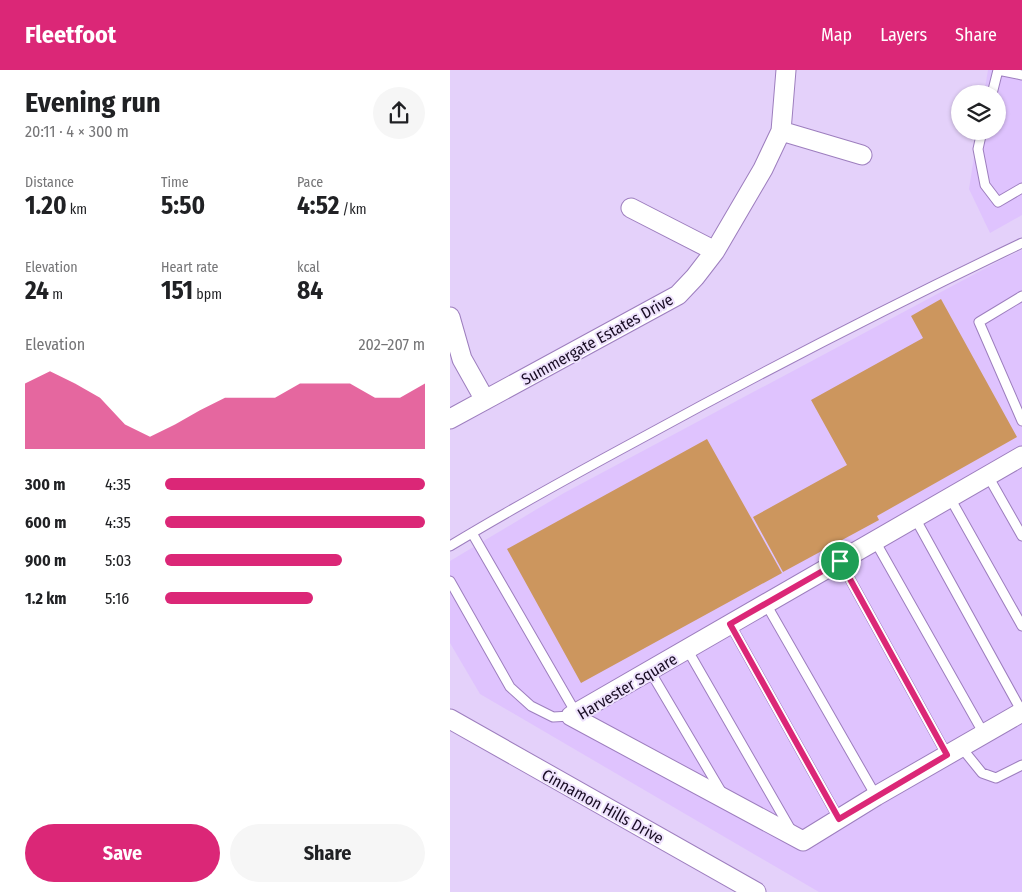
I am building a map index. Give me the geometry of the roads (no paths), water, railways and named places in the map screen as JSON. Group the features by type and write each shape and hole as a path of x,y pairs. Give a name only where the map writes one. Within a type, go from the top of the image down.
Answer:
{"street":[{"name":"Summergate Estates Drive","path":"450,419 678,295 715,251 762,170 782,131 786,70"},
{"path":"782,131 862,155"},
{"path":"631,208 715,251"},
{"path":"450,317 462,359 486,400"},
{"name":"Harvester Square","path":"574,715 1022,456"},
{"path":"794,837 802,841 1022,712"},
{"name":"Harvester Square","path":"574,715 794,837"},
{"name":"Cinnamon Hills Drive","path":"450,719 756,892"}],"lane":[{"path":"994,85 998,70 1022,75"},
{"path":"980,140 978,149 985,185 998,202 1022,188"},
{"path":"450,546 500,515 705,403 922,291 1022,243"},
{"path":"1022,296 979,322 1022,422"},
{"path":"988,476 1022,536"},
{"path":"950,498 1022,626"},
{"path":"915,518 1022,712"},
{"path":"450,581 510,687 531,706 553,717 574,715 472,533"},
{"path":"875,541 984,734"},
{"path":"840,561 954,751 982,773 996,778 1022,765"},
{"path":"766,604 876,796"},
{"path":"730,624 839,819"},
{"path":"688,649 794,837"},
{"path":"650,671 726,800"}]}
